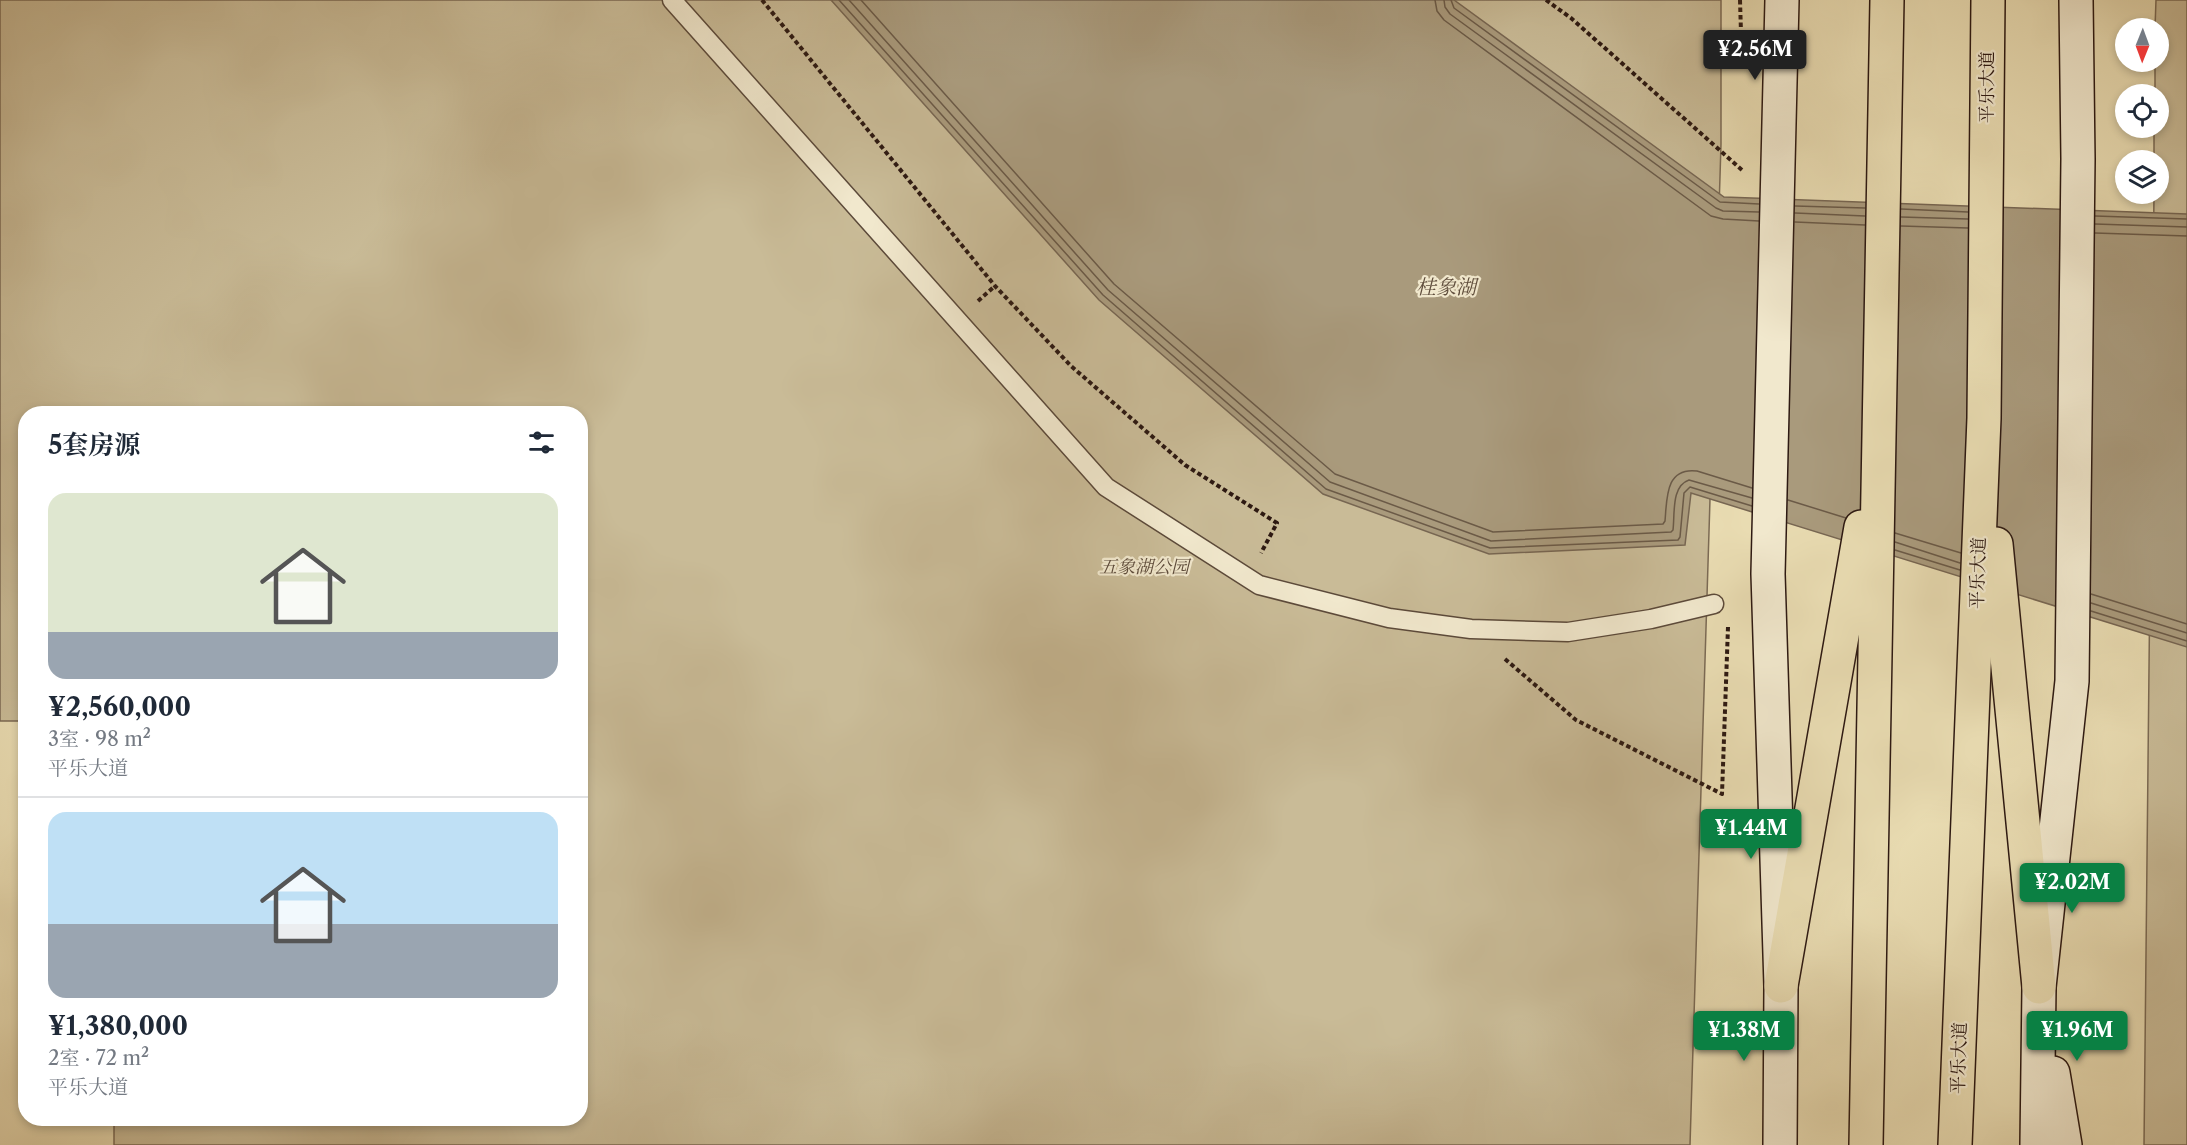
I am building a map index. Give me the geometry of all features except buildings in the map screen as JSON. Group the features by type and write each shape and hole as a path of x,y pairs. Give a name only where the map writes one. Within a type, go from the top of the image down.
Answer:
{"highway":[{"path":"1866,1145 1887,0"},
{"name":"平乐大道","path":"1955,1145 1984,416 1988,0"},
{"path":"1984,416 2039,987"},
{"path":"1781,986 1879,424"}],"main road":[{"path":"1780,1145 1781,986 1768,574 1782,0"},
{"path":"2037,1145 2039,987 2072,681 2078,159 2076,0"},
{"path":"1759,1145 1781,986"},
{"path":"2039,987 2065,1145"}],"lane":[{"path":"672,0 1106,487 1259,585 1389,618 1471,629 1569,632 1650,619 1714,604"}],"path":[{"path":"762,0 995,286 1071,366 1185,465 1277,523 1249,578"},
{"path":"1546,0 1570,18 1745,173"},
{"path":"1471,629 1576,720 1722,794"}],"green space":[{"name":"五象湖公园","path":"0,0 1721,0 1721,144 1690,1145 114,1145 114,1126 588,1126 588,406 18,406 18,721 0,721"},
{"path":"2156,0 2187,0 2187,1145 2144,1145 2154,204 2169,204 2169,150 2154,150 2154,138 2169,138 2169,84 2155,84 2155,72 2169,72 2169,18 2155,18"}],"water":[{"name":"桂象湖","path":"831,0 1454,0 1724,197 2187,214 2187,647 1691,493 1685,545 1489,554 1323,494 1099,300"}]}
